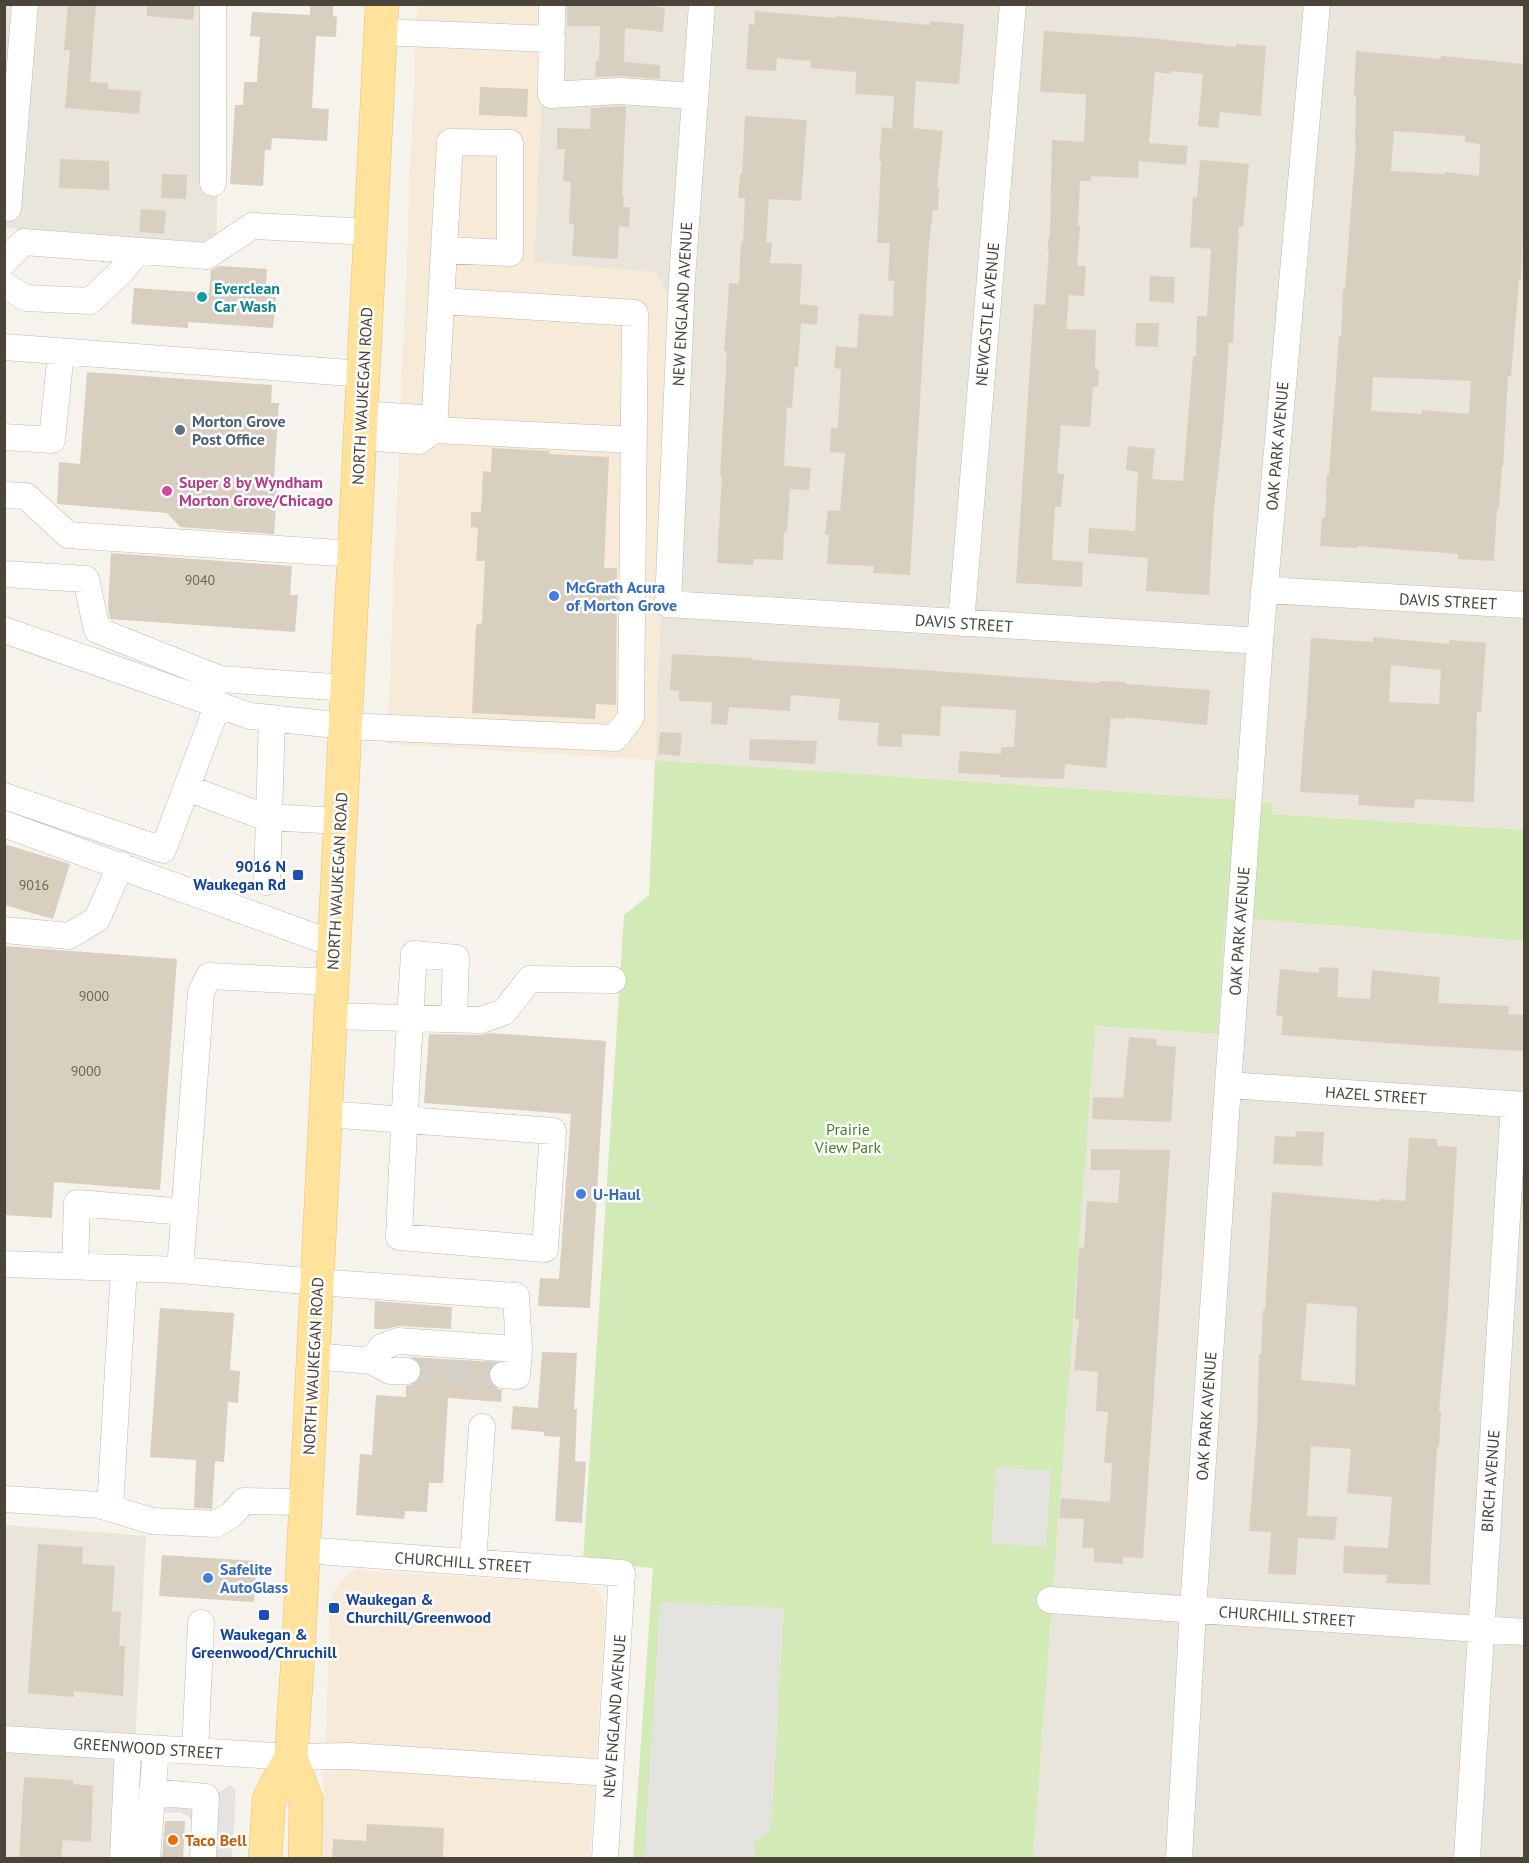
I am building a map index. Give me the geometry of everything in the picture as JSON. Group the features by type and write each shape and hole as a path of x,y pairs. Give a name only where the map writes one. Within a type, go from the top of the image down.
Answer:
{"main road":[{"name":"NORTH WAUKEGAN ROAD","path":"305,1858 306,1800 291,1757 306,1502 381,18"},
{"name":"NORTH WAUKEGAN ROAD","path":"265,1858 269,1798 291,1757"}],"street":[{"path":"8,208 12,59 25,4"},
{"path":"213,4 213,183"},
{"path":"552,4 551,95 619,91 695,96"},
{"name":"NEW ENGLAND AVENUE","path":"668,604 682,278 702,4"},
{"name":"NEWCASTLE AVENUE","path":"961,623 1013,4"},
{"name":"OAK PARK AVENUE","path":"1179,1858 1193,1610 1260,642 1317,4"},
{"path":"381,18 552,39"},
{"path":"434,430 441,301 450,142 510,143 510,253 444,250"},
{"path":"4,262 24,242 207,256 252,226 370,232"},
{"path":"4,285 26,298 90,301 121,272 138,251"},
{"path":"4,630 250,716 345,726 615,738 631,717 635,313 441,301"},
{"path":"4,347 363,374"},
{"path":"4,437 52,440 61,352"},
{"path":"361,425 422,418 434,430 634,440"},
{"path":"4,495 26,496 68,535 354,554"},
{"path":"4,574 86,579 97,630 220,679 347,688"},
{"name":"DAVIS STREET","path":"1264,590 1524,605"},
{"name":"DAVIS STREET","path":"668,604 1260,642"},
{"path":"4,796 163,850 218,704"},
{"path":"267,882 272,718"},
{"path":"187,788 269,817 340,820"},
{"path":"4,824 334,944"},
{"path":"4,930 69,936 97,919 121,865"},
{"path":"326,1114 405,1120 553,1131 545,1249 399,1237 405,1120 410,1018 414,954 456,958 453,1019"},
{"path":"180,1269 201,992 209,976 332,982"},
{"path":"331,1016 481,1020 504,1012 530,979 613,980"},
{"name":"HAZEL STREET","path":"1228,1085 1519,1104"},
{"name":"BIRCH AVENUE","path":"1467,1858 1519,1104"},
{"path":"75,1266 77,1203 184,1212"},
{"path":"4,1264 180,1269 317,1282 516,1296 519,1349 510,1375"},
{"path":"110,1508 124,1268"},
{"path":"371,1361 382,1347 398,1341 519,1349"},
{"path":"313,1356 371,1361 390,1371 407,1371"},
{"path":"473,1562 482,1427"},
{"path":"4,1499 99,1505 152,1521 216,1524 231,1515 244,1501 306,1502"},
{"name":"CHURCHILL STREET","path":"303,1550 622,1573"},
{"name":"NEW ENGLAND AVENUE","path":"605,1858 622,1573"},
{"name":"CHURCHILL STREET","path":"1050,1600 1524,1632"},
{"path":"195,1751 201,1623"},
{"name":"GREENWOOD STREET","path":"4,1739 291,1757 350,1756 610,1773"},
{"path":"123,1858 128,1747"},
{"path":"147,1858 156,1749"},
{"path":"152,1792 206,1797 203,1858"},
{"path":"195,1858 198,1796"}],"shaded area":[{"path":"4,5 223,5 216,243 5,228"},
{"path":"417,5 546,5 534,262 656,272 673,308 655,760 387,744"},
{"path":"546,5 1524,5 1524,830 1270,814 1271,802 655,760 673,308 534,262"},
{"path":"1225,917 1524,941 1524,1858 1033,1858 1094,1026 1218,1034"},
{"path":"997,1467 1051,1471 1046,1547 991,1543"},
{"path":"4,1525 146,1536 129,1858 5,1858"},
{"path":"353,1571 584,1584 592,1586 599,1592 604,1602 605,1614 590,1858 320,1858 331,1602 332,1595 341,1581"},
{"path":"660,1602 784,1608 771,1831 755,1841 754,1858 644,1858"},
{"path":"230,1785 236,1790 232,1858 190,1858 192,1821 189,1817 180,1812 141,1810 217,1794"}],"green space":[{"name":"Prairie View Park","path":"655,760 1272,802 1271,814 1524,830 1524,941 1225,917 1218,1034 1095,1026 1033,1858 633,1858 653,1568 583,1562 624,915 649,895"}],"building":[{"path":"68,4 96,4 90,82 108,83 108,89 141,91 139,114 65,108 70,50 64,50"},
{"path":"147,4 195,4 193,20 147,16"},
{"path":"310,4 333,4 333,16 337,17 336,37 316,36 312,108 329,109 327,141 272,138 271,150 265,150 263,186 230,184 235,105 243,105 244,82 257,82 260,37 250,36 252,12 310,15"},
{"path":"567,4 635,4 665,8 663,32 625,28 624,62 660,65 660,79 595,77 596,61 599,61 600,26 567,26"},
{"path":"755,11 930,25 930,21 964,24 959,84 916,81 913,128 943,131 937,188 939,188 938,210 933,210 929,244 910,575 873,573 874,566 827,564 829,535 825,534 828,510 840,511 845,453 830,452 831,428 838,428 841,369 834,368 836,346 857,348 859,314 893,316 894,281 888,281 890,243 877,243 882,127 892,129 894,96 855,94 856,72 810,68 811,61 777,58 776,71 746,69 749,24 754,25"},
{"path":"1044,31 1236,47 1236,44 1266,46 1261,116 1220,112 1218,128 1198,126 1203,74 1155,72 1149,143 1188,146 1186,165 1139,161 1138,178 1091,176 1091,181 1080,181 1077,266 1086,266 1084,296 1069,295 1066,329 1096,330 1095,369 1099,370 1098,387 1093,387 1090,427 1061,425 1057,473 1064,474 1061,507 1055,507 1052,556 1053,560 1083,562 1082,587 1016,583 1034,304 1045,305 1050,232 1052,140 1084,142 1086,94 1040,92"},
{"path":"1356,51 1524,64 1524,208 1521,280 1519,280 1511,376 1508,376 1503,467 1499,509 1497,509 1494,561 1458,559 1458,554 1358,546 1358,548 1320,546 1322,517 1325,518 1343,289 1345,289 1356,142 1356,96 1354,96","holes":["1394,131 1465,136 1465,142 1480,144 1479,176 1445,172 1445,174 1391,171","1373,377 1471,381 1469,414 1422,410 1422,414 1371,411"]},
{"path":"480,87 528,89 527,117 479,115"},
{"path":"626,106 622,196 624,196 623,207 630,207 629,227 619,226 618,259 572,256 574,224 569,224 571,182 563,181 565,149 557,149 557,128 590,129 591,108"},
{"path":"745,116 807,120 801,201 769,199 766,243 772,243 770,263 802,264 800,304 818,306 817,325 801,323 792,408 787,407 784,466 811,468 809,490 790,489 783,560 754,559 753,565 717,563 727,351 724,351 729,283 739,284 741,241 743,242 745,198 738,198 740,174 742,174"},
{"path":"60,159 109,161 109,190 59,188"},
{"path":"1200,160 1249,164 1243,227 1239,226 1233,343 1229,343 1214,509 1209,595 1146,591 1148,558 1088,553 1089,528 1135,531 1138,472 1126,470 1128,446 1155,449 1152,479 1183,481 1193,356 1196,356 1197,316 1207,316 1211,249 1190,247 1193,197 1197,197"},
{"path":"162,174 187,175 186,199 161,198"},
{"path":"141,209 166,211 164,234 139,232"},
{"name":"Everclean Car Wash","path":"219,266 267,269 265,296 276,297 273,328 188,322 188,328 131,324 134,288 209,293 211,270"},
{"path":"1150,276 1175,277 1174,303 1149,301"},
{"path":"1136,323 1159,323 1158,347 1135,346"},
{"name":"Morton Grove Post Office","path":"87,372 272,385 271,403 279,403 274,478 278,479 274,534 180,527 167,513 57,504 59,462 80,464"},
{"name":"McGrath Acura of Morton Grove","path":"492,448 609,457 604,568 617,568 616,705 596,704 595,719 472,713 476,625 482,623 485,561 476,561 478,528 471,527 471,512 481,512 483,471 491,472"},
{"path":"111,553 292,566 290,595 298,595 295,632 110,619 108,608"},
{"path":"1373,637 1449,644 1449,640 1486,643 1481,712 1477,712 1474,802 1415,799 1414,808 1390,807 1358,805 1359,795 1300,792 1311,638 1373,642","holes":["1391,665 1441,670 1439,704 1389,702"]},
{"path":"672,654 1100,683 1100,681 1126,682 1126,684 1210,690 1207,725 1125,717 1125,719 1111,718 1106,768 1065,764 1064,779 958,773 960,751 1001,754 1001,747 1014,747 1016,710 941,706 940,736 902,734 902,747 877,746 879,723 838,720 840,699 791,695 790,711 729,707 727,725 711,724 712,702 679,701 679,691 670,690"},
{"path":"660,732 682,733 680,756 658,754"},
{"path":"750,739 817,741 815,764 749,760"},
{"path":"4,844 70,864 53,919 4,905"},
{"path":"4,946 177,959 160,1190 54,1182 52,1218 4,1215"},
{"path":"1319,967 1339,968 1337,997 1370,999 1372,970 1440,977 1438,1003 1509,1006 1508,1014 1524,1015 1524,1051 1281,1035 1283,1016 1276,1015 1280,969 1319,973"},
{"name":"U-Haul","path":"488,1033 606,1041 590,1308 538,1306 540,1278 559,1279 571,1114 424,1103 429,1034 481,1035"},
{"path":"1129,1037 1157,1039 1156,1045 1176,1047 1171,1122 1092,1119 1093,1097 1123,1098"},
{"path":"1296,1131 1324,1132 1322,1166 1273,1164 1275,1136 1295,1137"},
{"path":"1409,1138 1437,1139 1437,1146 1457,1147 1430,1585 1386,1583 1387,1575 1343,1573 1344,1546 1388,1548 1392,1497 1347,1493 1351,1449 1311,1446 1307,1516 1337,1517 1335,1540 1298,1538 1296,1575 1268,1574 1271,1532 1249,1531 1257,1431 1259,1354 1261,1354 1263,1310 1265,1310 1272,1192 1405,1201","holes":["1307,1303 1357,1307 1355,1385 1301,1380"]},
{"path":"1091,1149 1170,1150 1143,1558 1123,1557 1123,1564 1094,1562 1094,1548 1082,1548 1084,1519 1059,1518 1061,1498 1110,1502 1112,1463 1104,1463 1108,1412 1096,1411 1098,1372 1074,1370 1079,1319 1075,1319 1079,1247 1084,1248 1087,1201 1118,1203 1120,1170 1091,1170"},
{"path":"375,1301 452,1307 451,1329 399,1326 374,1329"},
{"path":"160,1308 234,1313 230,1370 240,1371 238,1403 228,1402 224,1462 215,1461 212,1509 194,1508 196,1460 150,1457"},
{"path":"542,1352 577,1353 574,1409 577,1409 575,1461 586,1462 582,1523 555,1521 560,1437 544,1436 544,1432 511,1429 513,1406 538,1408"},
{"path":"411,1357 495,1362 490,1367 488,1375 494,1387 502,1390 501,1402 448,1398 443,1483 429,1483 427,1512 405,1511 404,1519 356,1515 360,1454 372,1455 376,1395 406,1397 406,1386 415,1384 422,1372 420,1363"},
{"path":"38,1544 83,1547 82,1564 115,1566 112,1611 121,1612 119,1646 125,1646 123,1696 74,1691 74,1697 28,1693"},
{"name":"Safelite AutoGlass","path":"162,1555 257,1561 254,1602 159,1596"},
{"path":"24,1777 73,1780 73,1784 93,1786 91,1842 63,1840 61,1858 19,1858"},
{"name":"Taco Bell","path":"165,1821 185,1821 183,1858 162,1858"},
{"path":"367,1824 444,1828 443,1858 332,1858 333,1839 366,1841"}],"tunnel":[{"path":"407,1371 503,1375"}],"place":[{"name":"Everclean Car Wash","path":"202,297"},
{"name":"Morton Grove Post Office","path":"180,430"},
{"name":"Super 8 by Wyndham Morton Grove/Chicago","path":"167,491"},
{"name":"McGrath Acura of Morton Grove","path":"554,596"},
{"name":"9016 N Waukegan Rd","path":"298,875"},
{"name":"U-Haul","path":"581,1194"},
{"name":"Safelite AutoGlass","path":"208,1578"},
{"name":"Waukegan & Churchill/Greenwood","path":"334,1608"},
{"name":"Waukegan & Greenwood/Chruchill","path":"264,1615"},
{"name":"Taco Bell","path":"173,1840"}]}
